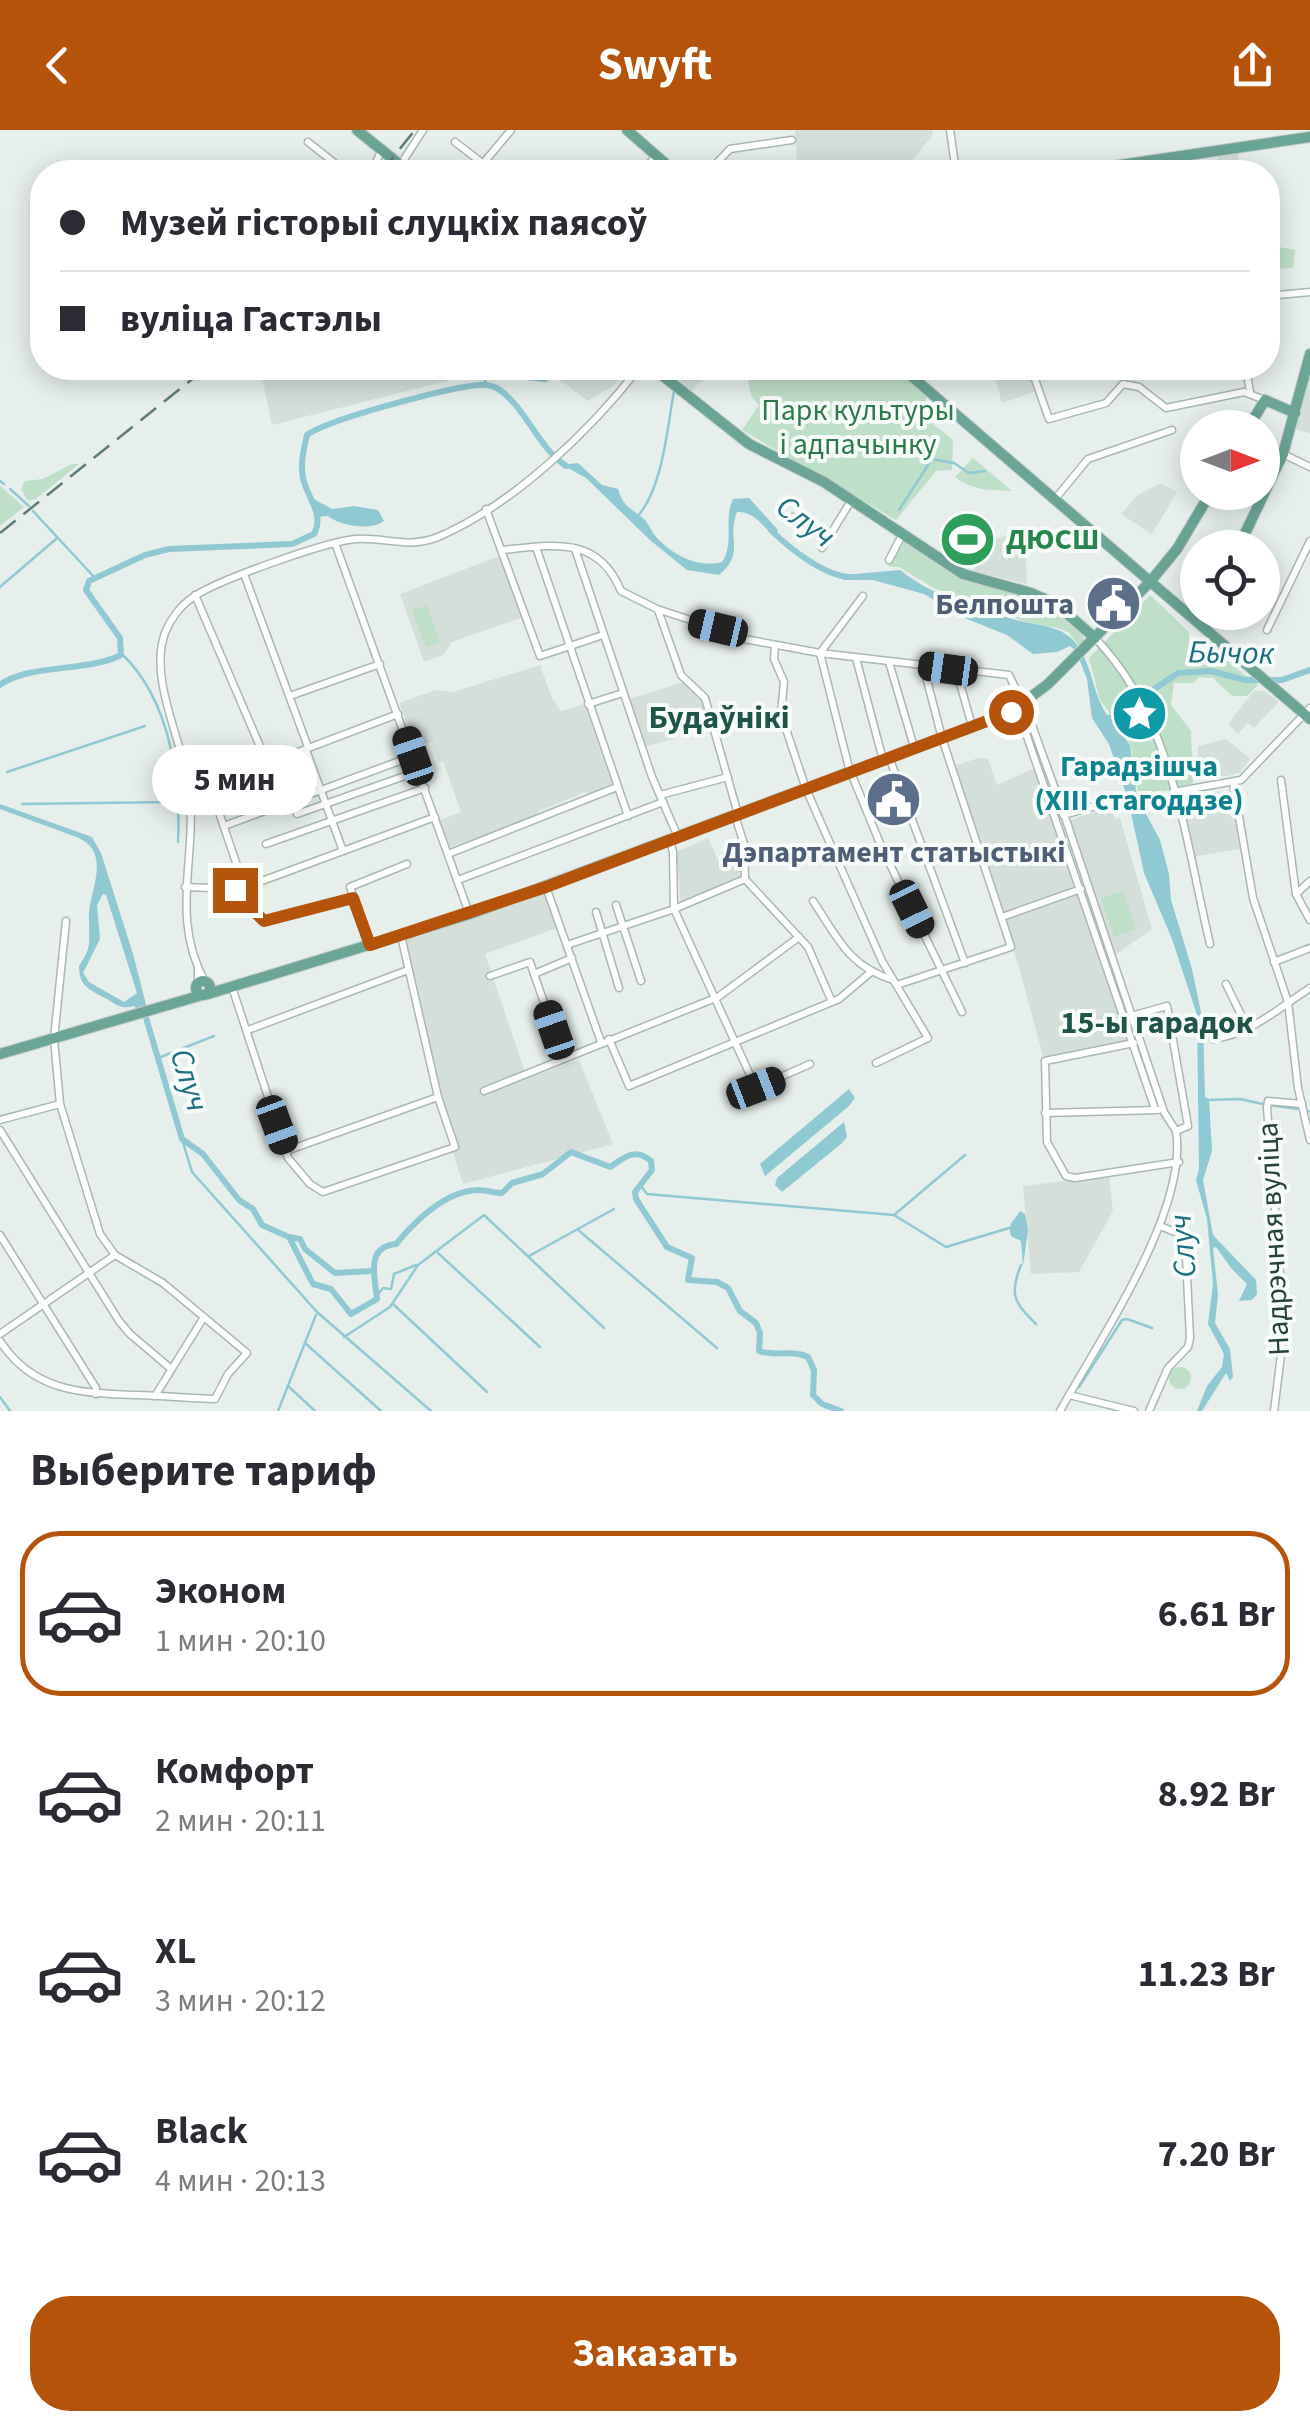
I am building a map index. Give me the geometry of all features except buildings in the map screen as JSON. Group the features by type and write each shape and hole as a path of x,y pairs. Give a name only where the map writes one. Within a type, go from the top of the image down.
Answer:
{"main road":[{"path":"356,130 394,160"},
{"path":"627,130 661,160"},
{"path":"1151,160 1310,136"},
{"path":"1247,530 1284,454 1310,354"},
{"path":"668,380 749,444 824,482 964,574 1031,592 1056,604 1091,641"},
{"path":"916,380 1180,605"},
{"path":"1259,410 1265,400 1295,413"},
{"path":"0,1054 182,1002 203,988 229,988 470,914 1021,706 1150,582 1177,549 1200,510"},
{"path":"1210,630 1277,692 1308,714"}],"street":[{"path":"408,160 423,130"},
{"path":"487,160 511,130"},
{"path":"950,130 954,160"},
{"path":"719,160 730,149 792,140"},
{"path":"308,142 331,160"},
{"path":"455,142 479,160"},
{"path":"377,160 382,150"},
{"path":"652,160 656,156"},
{"path":"1280,295 1310,292"},
{"path":"203,988 186,920 184,888 190,793 163,686 160,658 172,619 195,596 244,574 334,543 364,539 402,544 444,534 542,469 630,380"},
{"path":"1035,380 1049,419 1106,403 1123,384 1138,387 1166,408 1250,392 1265,400"},
{"path":"1248,380 1250,392"},
{"path":"1055,499 1088,459 1172,430"},
{"path":"1284,454 1310,467"},
{"path":"822,548 852,501"},
{"path":"486,509 540,656 603,635"},
{"path":"793,517 828,539"},
{"path":"888,560 902,534"},
{"path":"1280,603 1310,541"},
{"path":"334,543 470,914"},
{"path":"502,550 558,545 575,548 602,559 612,570 620,590 657,609 734,637 820,653 1009,676 1064,814 1164,1112 1176,1130 1179,1162 1160,1226 1060,1411"},
{"path":"536,547 628,816"},
{"path":"575,548 674,839 674,910 712,998 756,1088 810,1064"},
{"path":"244,574 343,852"},
{"path":"195,596 268,765"},
{"path":"820,653 863,596"},
{"path":"657,609 682,675 705,698 744,844 745,879 814,956 832,1002"},
{"path":"1091,641 1137,691 1144,704 1173,792 1210,944"},
{"path":"775,645 774,658 784,682 780,714 806,789 882,961 928,1038 876,1064"},
{"path":"820,653 852,772 881,846 962,1012"},
{"path":"856,658 886,759 965,963"},
{"path":"889,662 914,748"},
{"path":"290,696 380,664"},
{"path":"813,901 847,954 871,972 896,983 942,972 1011,946 942,738 923,665"},
{"path":"956,669 972,726"},
{"path":"588,704 623,693"},
{"path":"1021,706 1021,719 1155,1109"},
{"path":"190,793 398,714"},
{"path":"1173,792 1244,778 1308,714"},
{"path":"224,826 413,756"},
{"path":"297,814 419,771"},
{"path":"458,880 728,777"},
{"path":"1281,780 1296,894 1310,920"},
{"path":"1233,782 1253,898 1288,1002 1310,1140"},
{"path":"210,786 244,886 264,921 353,898"},
{"path":"448,854 617,787"},
{"path":"266,844 425,788"},
{"path":"1055,818 1120,804"},
{"path":"184,888 230,890 435,817"},
{"path":"370,945 350,886 408,864"},
{"path":"568,945 674,910 745,879"},
{"path":"1296,894 1310,881"},
{"path":"546,887 605,1040 629,1086 736,1045 832,1002 871,972"},
{"path":"1001,917 1080,889"},
{"path":"616,905 641,981"},
{"path":"596,912 619,988"},
{"path":"66,922 54,1038 60,1104 100,1234 115,1256 163,1283 247,1353 228,1374 215,1399 67,1391 40,1380 16,1362 0,1337 115,1256"},
{"path":"229,988 248,1030 246,1039 292,1166 323,1192 456,1146 438,1097 401,936"},
{"path":"484,1091 718,997 799,937"},
{"path":"1274,962 1310,948"},
{"path":"534,974 572,958"},
{"path":"490,976 530,962 564,1059"},
{"path":"248,1030 408,970"},
{"path":"1226,984 1248,1029"},
{"path":"1214,1039 1248,1029 1310,988"},
{"path":"1132,1016 1167,1006 1188,1126 1176,1130"},
{"path":"1134,1042 1045,1061 1047,1142 1066,1176 1075,1178 1179,1162"},
{"path":"286,1151 438,1097"},
{"name":"Надрэчная вуліца","path":"1274,1411 1283,1320 1267,1108 1268,1100 1302,1104"},
{"path":"0,1120 60,1104"},
{"path":"1045,1113 1155,1109 1164,1112"},
{"path":"0,1130 130,1334 170,1368"},
{"path":"1148,1411 1168,1368 1188,1347 1185,1236 1160,1226"},
{"path":"0,1235 96,1388 96,1394"},
{"path":"155,1396 204,1317"},
{"path":"1069,1395 1134,1411"}],"shaded area":[{"path":"795,130 932,130 933,135 912,160 797,160"},
{"path":"1238,152 1239,160 1218,160 1218,155"},
{"path":"1310,372 1310,433 1295,429"},
{"path":"263,380 450,380 272,425"},
{"path":"560,380 618,380 613,386 588,401"},
{"path":"679,380 701,380 692,391"},
{"path":"995,380 1031,380 1034,392 1002,403"},
{"path":"1161,483 1177,492 1152,534 1121,514 1138,495"},
{"path":"1025,535 1027,584 973,571 988,542"},
{"path":"502,555 523,617 452,642 443,655 424,662 400,594"},
{"path":"540,665 561,711 585,704 613,787 592,795 586,792 539,811 535,818 450,847 440,820 461,812 443,761 439,762 431,742 415,747 399,703 436,690 453,692"},
{"path":"687,681 704,701 708,718 675,729 673,739 644,747 629,699"},
{"path":"1254,691 1265,691 1279,702 1254,728 1248,723 1238,734 1228,724"},
{"path":"1226,739 1250,759 1240,772 1197,777 1198,746"},
{"path":"988,759 997,785 1035,768 1131,1040 1044,1060 1019,967 954,766"},
{"path":"1230,790 1240,849 1191,857 1179,805 1184,797"},
{"path":"1110,807 1115,819 1120,818 1152,929 1115,955 1070,820"},
{"path":"708,838 719,862 743,854 742,878 681,905 676,852"},
{"path":"546,892 557,928 485,954 527,1078 579,1060 613,1144 463,1184 403,940"},
{"path":"1109,1176 1113,1211 1079,1272 1031,1274 1023,1186"}],"green space":[{"path":"1280,247 1295,250 1293,268 1280,269"},
{"name":"Парк культуры і адпачынку","path":"749,380 910,380 929,395 918,412 953,440 952,470 936,471 896,520 742,430 759,405"},
{"path":"973,458 1012,491 975,487 955,477"},
{"path":"79,464 36,499 28,501 21,489 25,481 43,479"},
{"path":"0,486 24,507 0,526"},
{"path":"904,541 960,579 1042,600 1083,635 1084,641 1079,646 1068,632 1023,621 934,588 899,567 888,567"},
{"path":"1150,595 1180,623 1180,630 1189,632 1189,651 1202,652 1208,646 1258,685 1247,696 1232,696 1213,678 1174,683 1171,705 1191,731 1193,783 1139,798 1131,747 1100,700 1089,658"},
{"path":"426,605 440,641 426,647 412,611"},
{"path":"1123,891 1136,929 1114,937 1101,898"},
{"path":"1180,1367 1188,1370 1188,1386 1180,1389 1172,1386 1169,1378 1172,1370"}],"water":[{"path":"559,463 578,463 602,485 618,489 624,503 645,520 655,536 695,562 722,562 728,547 733,499 749,498 778,530 774,537 753,517 737,512 734,552 727,567 719,575 687,570 586,478"},
{"path":"312,498 332,509 354,506 378,510 384,521 356,526 328,516 318,517"},
{"name":"Случ","path":"900,570 954,600 1066,634 1084,657 1107,715 1114,714 1115,724 1130,745 1137,797 1160,840 1171,900 1203,1022 1205,1097 1209,1099 1212,1151 1203,1180 1213,1235 1256,1280 1257,1294 1252,1300 1239,1301 1247,1284 1213,1248 1218,1295 1215,1323 1230,1349 1233,1377 1230,1381 1226,1373 1202,1411 1197,1411 1207,1386 1222,1367 1224,1354 1208,1324 1213,1284 1207,1219 1196,1180 1197,1015 1172,939 1144,873 1128,799 1109,744 1092,718 1087,679 1076,651 1070,646 1057,652 1033,654 1007,635 962,617 924,594 873,580 843,580 844,575"},
{"path":"0,804 92,837 101,853 147,1008 138,1011 134,1006 117,1005 89,989 81,978 79,966 89,944 97,864 89,845 0,809","holes":["106,895 137,993 124,1002 89,982 83,973 100,939 97,905"]},
{"path":"849,1089 855,1098 849,1106 765,1176 760,1164"},
{"path":"844,1122 847,1137 842,1143 782,1192 775,1185 777,1178"},
{"path":"1020,1211 1025,1214 1028,1230 1023,1266 1021,1241 1011,1236 1010,1231"}],"waterway":[{"path":"485,380 485,384"},
{"path":"537,380 547,380"},
{"name":"Случ","path":"0,685 26,674 92,664 121,655 120,638 86,590 89,581 145,555 169,549 292,544 314,534 316,513 305,485 302,462 307,435 319,428 389,405 489,385 509,398 566,466"},
{"path":"637,517 658,474 674,391"},
{"path":"899,510 932,459 954,463 969,473 985,471"},
{"path":"0,481 4,484"},
{"path":"10,489 29,506"},
{"path":"33,511 95,578"},
{"name":"Случ","path":"771,530 818,566 849,577"},
{"path":"0,587 56,539"},
{"path":"122,654 138,673 162,717 174,767 178,842"},
{"name":"Бычок","path":"1110,719 1178,673 1211,671 1245,680 1282,680 1310,670"},
{"path":"7,772 145,726"},
{"path":"22,804 171,802"},
{"name":"Случ","path":"144,1011 182,1139 203,1154 239,1200 253,1209 262,1225 289,1237 313,1284 331,1289 351,1314 377,1299 374,1264 380,1251 396,1244 443,1201 478,1190 502,1193 512,1183 543,1174 571,1152 610,1167 629,1155 639,1155 651,1161 652,1170 635,1192 636,1199 667,1247 692,1258 688,1280 717,1282 728,1288 740,1311 756,1323 759,1351 808,1357 814,1370 813,1395 822,1404 841,1411"},
{"path":"158,1058 214,1036"},
{"path":"1207,1100 1240,1099 1263,1104"},
{"path":"1270,1105 1297,1109"},
{"path":"182,1139 192,1172 317,1312 431,1411"},
{"path":"894,1215 965,1155"},
{"path":"641,1186 647,1194 894,1215 946,1247 1009,1228"},
{"path":"529,1256 614,1209"},
{"path":"344,1337 390,1307 418,1265 484,1215 604,1328"},
{"path":"577,1229 717,1348"},
{"path":"289,1237 300,1239 305,1249 335,1273 373,1271"},
{"path":"438,1253 540,1347"},
{"path":"377,1295 383,1288 391,1289 394,1274 416,1265"},
{"path":"1021,1265 1015,1284 1016,1298 1036,1324"},
{"path":"393,1304 487,1392"},
{"path":"278,1411 316,1315"},
{"path":"1079,1387 1122,1320 1152,1328"},
{"path":"305,1343 381,1411"},
{"path":"288,1386 315,1411"},
{"path":"0,1397 10,1411"}],"railway":[{"path":"391,160 415,130"},
{"path":"0,533 191,380"}],"place":[{"name":"ДЮСШ","path":"967,539"},
{"name":"Белпошта","path":"1113,604"},
{"name":"Гарадзішча (XIII стагоддзе)","path":"1139,714"},
{"name":"Дэпартамент статыстыкі","path":"894,800"}],"district":[{"name":"Будаўнікі","path":"719,717"},
{"name":"15-ы гарадок","path":"1157,1022"}],"route":[{"path":"235,890 244,886 264,921 353,898 370,945 546,887 1011,712"}]}
